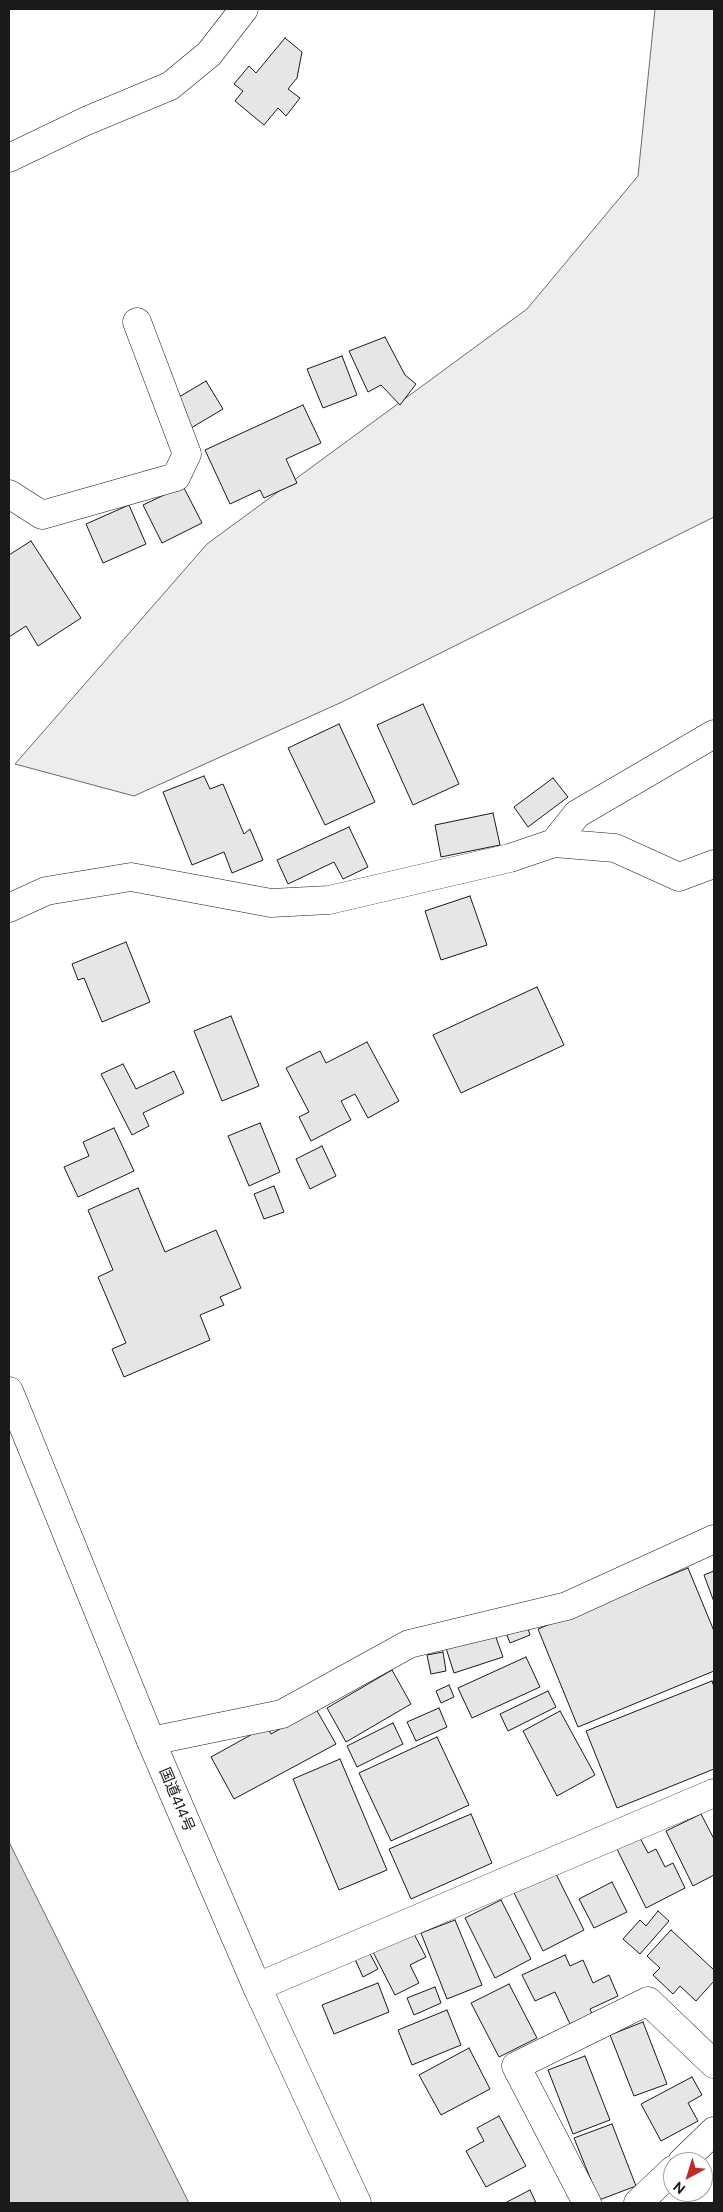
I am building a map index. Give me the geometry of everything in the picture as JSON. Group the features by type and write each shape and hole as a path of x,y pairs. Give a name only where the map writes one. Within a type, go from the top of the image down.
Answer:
{"main road":[{"path":"9,158 86,121 170,86 209,54 244,9"},
{"path":"9,494 42,515 176,477 188,454 137,322"},
{"path":"554,843 577,814 714,734"},
{"path":"9,908 46,891 131,877 271,903 329,900 510,858 554,843 615,848 679,877 714,864"},
{"name":"国道414号","path":"9,1391 151,1741 257,1987 357,2203"},
{"path":"151,1741 282,1714 409,1644 567,1606 714,1539"},
{"path":"257,1987 714,1793"},
{"path":"587,2203 516,2066 648,2002 714,2064"},
{"path":"695,2152 711,2140"},
{"path":"638,2203 663,2179"}],"shaded area":[{"path":"655,9 714,9 714,517 342,702 134,796 15,764 207,544 527,309 638,176"},
{"path":"9,1842 181,2187 189,2203 9,2203"}],"building":[{"path":"285,38 302,52 297,78 288,89 300,98 286,116 278,108 264,125 235,101 243,91 234,84 249,66 256,73"},
{"path":"385,337 405,375 416,384 400,405 381,385 368,392 349,351"},
{"path":"342,356 357,395 323,408 307,369"},
{"path":"206,381 223,409 191,428 174,400"},
{"path":"303,405 321,443 286,459 297,483 264,498 260,490 230,504 205,450"},
{"path":"183,486 202,523 162,543 143,505"},
{"path":"129,505 146,544 103,563 86,524"},
{"path":"31,541 81,618 38,646 26,626 9,637 9,555"},
{"path":"423,704 459,784 413,805 377,725"},
{"path":"339,724 375,802 325,825 288,748"},
{"path":"204,776 210,789 223,784 244,834 250,829 263,860 232,873 224,852 192,865 163,792"},
{"path":"553,778 568,797 528,827 514,807"},
{"path":"493,813 500,845 441,857 435,825"},
{"path":"349,827 368,867 343,879 334,862 288,884 277,860"},
{"path":"470,896 487,945 441,960 425,911"},
{"path":"126,942 150,1002 102,1022 84,978 78,980 72,964"},
{"path":"537,987 564,1045 461,1093 433,1035"},
{"path":"231,1016 259,1086 222,1101 194,1031"},
{"path":"367,1042 399,1101 368,1118 355,1094 341,1101 351,1120 311,1141 299,1117 309,1112 286,1068 320,1051 326,1063"},
{"path":"123,1064 136,1089 174,1071 184,1093 143,1113 149,1126 132,1135 101,1074"},
{"path":"260,1123 280,1172 249,1186 228,1136"},
{"path":"114,1128 134,1171 78,1197 64,1167 89,1156 83,1142"},
{"path":"322,1146 336,1176 310,1189 296,1159"},
{"path":"274,1186 284,1212 264,1219 254,1194"},
{"path":"138,1188 165,1252 216,1230 241,1288 220,1297 224,1305 200,1315 210,1340 124,1377 112,1349 126,1343 98,1277 113,1270 88,1210"},
{"path":"688,1568 714,1631 714,1671 578,1727 538,1629"},
{"path":"714,1571 714,1602 704,1575"},
{"path":"526,1622 530,1635 510,1643 505,1630"},
{"path":"494,1632 503,1657 454,1673 446,1648"},
{"path":"443,1652 446,1671 431,1674 427,1655"},
{"path":"526,1657 540,1687 472,1718 458,1688"},
{"path":"392,1670 411,1704 346,1742 327,1708"},
{"path":"712,1681 714,1687 714,1769 617,1808 586,1731"},
{"path":"449,1685 454,1697 441,1703 436,1691"},
{"path":"548,1691 556,1707 508,1731 500,1714"},
{"path":"439,1708 447,1727 416,1741 407,1722"},
{"path":"316,1709 336,1744 234,1799 211,1757 267,1726 271,1734"},
{"path":"560,1711 595,1775 557,1796 523,1731"},
{"path":"393,1723 403,1744 357,1767 347,1746"},
{"path":"437,1737 469,1805 391,1841 359,1773"},
{"path":"340,1759 387,1870 339,1890 293,1779"},
{"path":"471,1814 492,1863 411,1899 389,1849"},
{"path":"701,1814 714,1839 714,1875 693,1886 666,1831"},
{"path":"640,1838 648,1853 656,1849 665,1867 673,1863 685,1888 646,1908 617,1849"},
{"path":"555,1872 584,1930 543,1951 514,1893"},
{"path":"612,1882 627,1912 594,1928 579,1899"},
{"path":"501,1900 531,1959 495,1978 465,1918"},
{"path":"658,1911 669,1921 640,1954 623,1939 640,1920 646,1926"},
{"path":"455,1920 482,1985 447,1999 421,1933"},
{"path":"671,1930 714,1970 714,1981 696,2001 680,1986 673,1994 653,1975 660,1968 647,1956"},
{"path":"413,1932 426,1957 410,1965 419,1983 395,1995 373,1952"},
{"path":"368,1950 378,1969 363,1977 354,1957"},
{"path":"565,1955 570,1966 583,1960 593,1983 609,1975 618,1996 590,2009 592,2014 570,2024 555,1992 535,2001 522,1975"},
{"path":"378,1983 389,2012 334,2034 322,2005"},
{"path":"509,1984 537,2038 499,2057 471,2003"},
{"path":"435,1987 441,2003 414,2015 407,1998"},
{"path":"447,2010 461,2045 412,2065 398,2030"},
{"path":"643,2022 667,2084 634,2096 610,2035"},
{"path":"469,2048 490,2089 441,2115 419,2075"},
{"path":"585,2056 610,2120 573,2134 548,2070"},
{"path":"692,2077 702,2095 688,2103 698,2121 661,2141 641,2104"},
{"path":"499,2116 526,2166 486,2187 466,2151 484,2141 477,2128"},
{"path":"612,2124 636,2186 599,2200 574,2138"},
{"path":"530,2190 536,2203 505,2203"}]}
